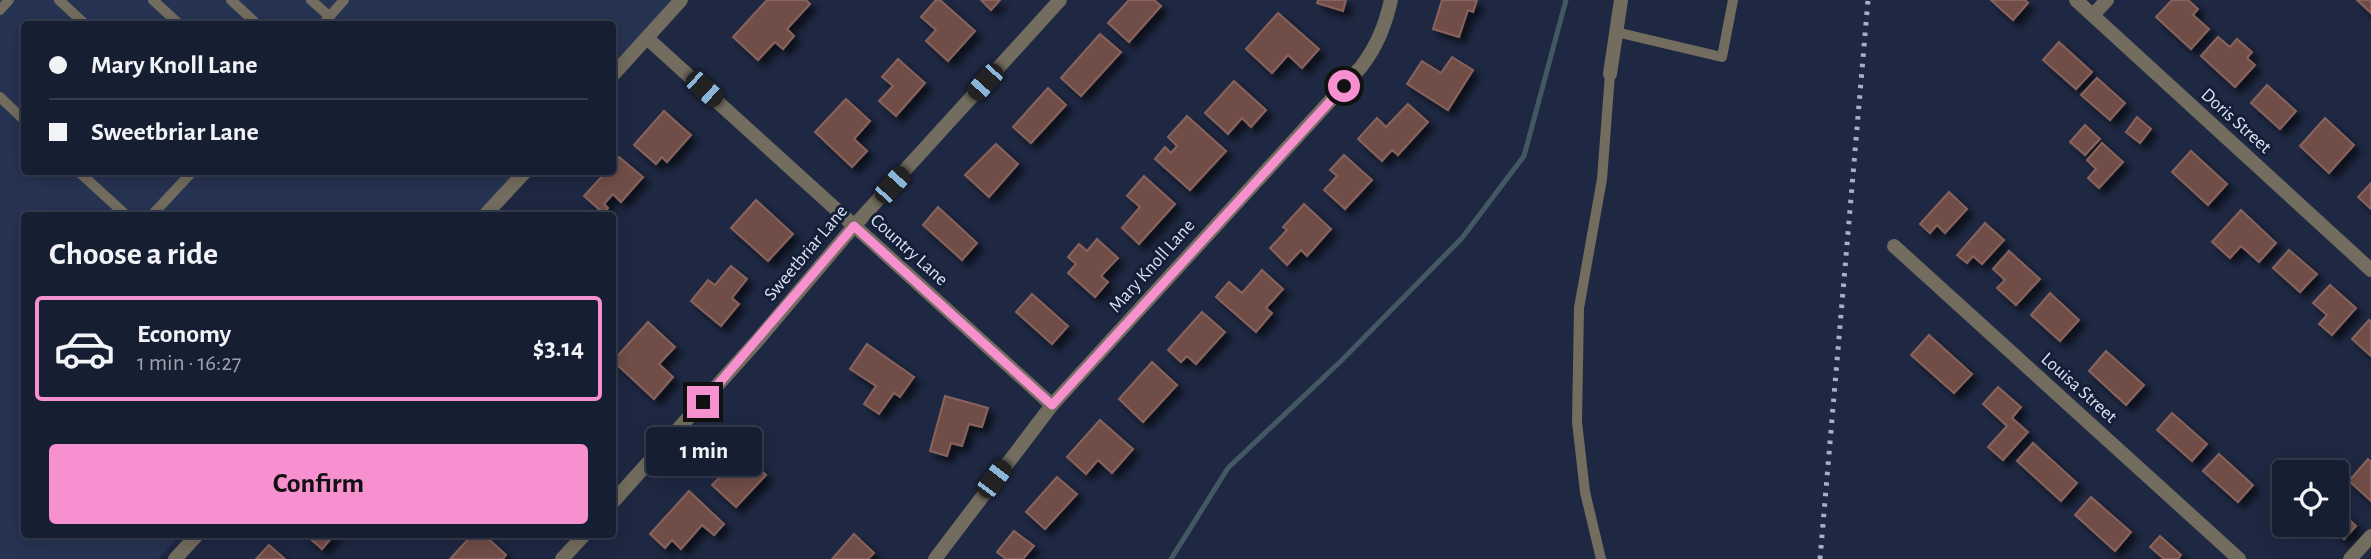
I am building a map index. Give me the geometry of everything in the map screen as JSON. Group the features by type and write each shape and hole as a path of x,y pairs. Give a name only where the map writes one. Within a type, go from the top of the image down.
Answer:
{"street":[{"path":"616,72 681,0"},
{"name":"Sweetbriar Lane","path":"616,499 757,341 854,226 1060,0"},
{"name":"Mary Knoll Lane","path":"935,559 1052,405 1361,67 1377,46 1391,0"},
{"path":"1610,74 1621,0"},
{"name":"Doris Street","path":"2076,0 2371,270"},
{"path":"2093,16 2107,0"},
{"name":"Country Lane","path":"647,38 1052,405"},
{"path":"488,212 522,175"},
{"name":"Louisa Street","path":"1894,246 2239,559"},
{"path":"2350,559 2371,536"},
{"path":"175,559 194,538"},
{"path":"562,559 581,538"}],"lane":[{"path":"0,10 9,0"},
{"path":"59,0 82,21"},
{"path":"153,0 176,21"},
{"path":"231,0 254,21"},
{"path":"311,0 326,21 344,0"},
{"path":"1616,32 1722,57 1733,0"},
{"path":"1601,559 1585,492 1577,422 1579,308 1602,179 1610,74"},
{"path":"0,97 21,117"},
{"path":"82,175 123,212"},
{"path":"155,212 189,175"}],"shaded area":[{"path":"0,0 675,0 616,65 616,21 21,21 21,175 513,175 479,212 21,212 21,538 178,538 158,559 0,559"}],"building":[{"path":"767,0 806,0 810,4 787,29 794,36 783,49 775,42 758,60 733,37"},
{"path":"936,0 940,0 975,31 948,61 926,41 936,30 921,17"},
{"path":"981,0 1000,0 991,10"},
{"path":"1129,0 1154,0 1161,6 1129,42 1108,23"},
{"path":"1318,0 1346,0 1343,11 1317,3"},
{"path":"1442,0 1477,0 1473,12 1468,10 1459,37 1433,29"},
{"path":"1991,0 2025,0 2028,3 2013,20"},
{"path":"2172,0 2188,0 2198,9 2193,15 2209,29 2191,49 2156,17"},
{"path":"2357,0 2371,0 2371,13"},
{"path":"1278,13 1319,49 1302,68 1288,55 1272,73 1246,49"},
{"path":"1100,34 1121,52 1081,96 1061,78"},
{"path":"2218,37 2230,47 2237,39 2252,52 2247,58 2255,65 2235,87 2201,56"},
{"path":"2059,42 2092,72 2076,89 2043,60"},
{"path":"1452,57 1473,70 1448,110 1407,84 1422,61 1441,73"},
{"path":"898,59 925,83 896,116 879,101 893,86 882,77"},
{"path":"2097,78 2125,103 2110,120 2081,95"},
{"path":"1234,81 1266,110 1251,127 1242,118 1228,134 1205,113"},
{"path":"2267,85 2296,111 2280,129 2251,103"},
{"path":"1048,88 1066,105 1031,143 1013,127"},
{"path":"846,99 870,121 854,139 867,151 852,167 815,132"},
{"path":"1408,104 1428,122 1398,155 1392,150 1382,161 1358,139 1377,118 1386,127"},
{"path":"664,111 691,135 667,162 662,157 656,164 634,145"},
{"path":"1187,116 1226,151 1190,190 1155,159 1165,147 1171,153 1177,146 1168,137"},
{"path":"2137,117 2151,129 2140,143 2126,132"},
{"path":"2325,118 2354,145 2329,173 2300,146"},
{"path":"2085,125 2100,139 2085,155 2070,142"},
{"path":"2102,143 2123,162 2099,188 2088,178 2096,169 2087,160"},
{"path":"996,144 1018,164 989,197 965,175"},
{"path":"2191,151 2227,184 2208,205 2172,172"},
{"path":"1344,155 1372,180 1345,209 1324,190 1337,176 1330,170"},
{"path":"619,157 643,177 621,202 613,194 604,204 608,208 602,212 584,196 603,175 616,175 616,160"},
{"path":"1144,176 1175,204 1139,244 1122,228 1140,207 1127,196"},
{"path":"2371,183 2371,209 2358,197"},
{"path":"1949,192 1967,209 1945,233 1937,225 1930,233 1920,224"},
{"path":"756,200 793,234 768,261 731,228"},
{"path":"1304,204 1331,229 1307,256 1301,250 1287,265 1270,248 1287,230 1283,227"},
{"path":"938,207 977,243 962,260 923,225"},
{"path":"2241,210 2276,243 2259,262 2241,246 2230,258 2212,242"},
{"path":"1985,223 2004,240 1982,264 1973,256 1967,263 1957,255"},
{"path":"1097,239 1118,258 1101,276 1108,282 1095,297 1068,273 1076,264 1068,257 1079,244 1087,251"},
{"path":"2289,250 2317,274 2300,292 2273,268"},
{"path":"2009,251 2040,279 2016,305 1997,288 2005,280 1993,269"},
{"path":"731,266 747,279 732,298 739,304 721,326 691,301 708,280 715,285"},
{"path":"1262,270 1283,289 1266,308 1272,313 1256,332 1216,297 1229,282 1242,293"},
{"path":"2330,285 2356,308 2332,335 2319,324 2327,315 2313,303"},
{"path":"2050,293 2079,320 2060,341 2031,315"},
{"path":"1032,294 1068,326 1052,344 1016,312"},
{"path":"1202,312 1225,332 1196,364 1187,356 1181,362 1168,350"},
{"path":"2369,320 2371,322 2371,356 2352,339"},
{"path":"648,322 675,347 659,364 673,377 654,399 616,364 616,358"},
{"path":"1929,335 1972,374 1954,393 1911,355"},
{"path":"867,344 914,377 900,397 894,393 879,414 864,404 876,386 850,369"},
{"path":"2106,351 2144,385 2126,405 2089,371"},
{"path":"1152,362 1177,385 1143,422 1119,399"},
{"path":"1998,387 2021,407 2012,418 2028,432 2003,460 1988,447 2007,426 1983,404"},
{"path":"945,396 988,408 982,427 969,424 962,446 951,443 947,456 930,451"},
{"path":"2172,413 2207,444 2192,461 2157,430"},
{"path":"1100,420 1133,449 1112,473 1098,460 1086,474 1067,457"},
{"path":"2033,443 2077,483 2061,501 2017,461"},
{"path":"732,444 766,475 736,507 712,485 727,470 716,461"},
{"path":"2219,454 2253,485 2238,502 2203,471"},
{"path":"2368,459 2371,462 2371,501 2349,481"},
{"path":"1057,477 1077,494 1045,529 1026,512"},
{"path":"689,491 724,524 714,535 702,525 681,549 672,540 665,548 650,534"},
{"path":"2091,497 2131,532 2115,551 2075,515"},
{"path":"2349,519 2356,526 2349,534"},
{"path":"1014,531 1034,546 1023,559 1006,559 997,552"},
{"path":"854,534 874,553 868,559 832,559"},
{"path":"2160,536 2181,555 2178,559 2164,559 2150,547"},
{"path":"310,538 332,538 322,549"},
{"path":"469,538 487,538 506,555 503,559 450,559"},
{"path":"269,545 285,559 256,559"}],"waterway":[{"path":"1171,559 1228,468 1342,360 1462,238 1524,156 1566,0"}],"railway":[{"path":"1820,559 1868,0"}],"route":[{"path":"703,402 854,226 1052,405 1344,86"}]}
